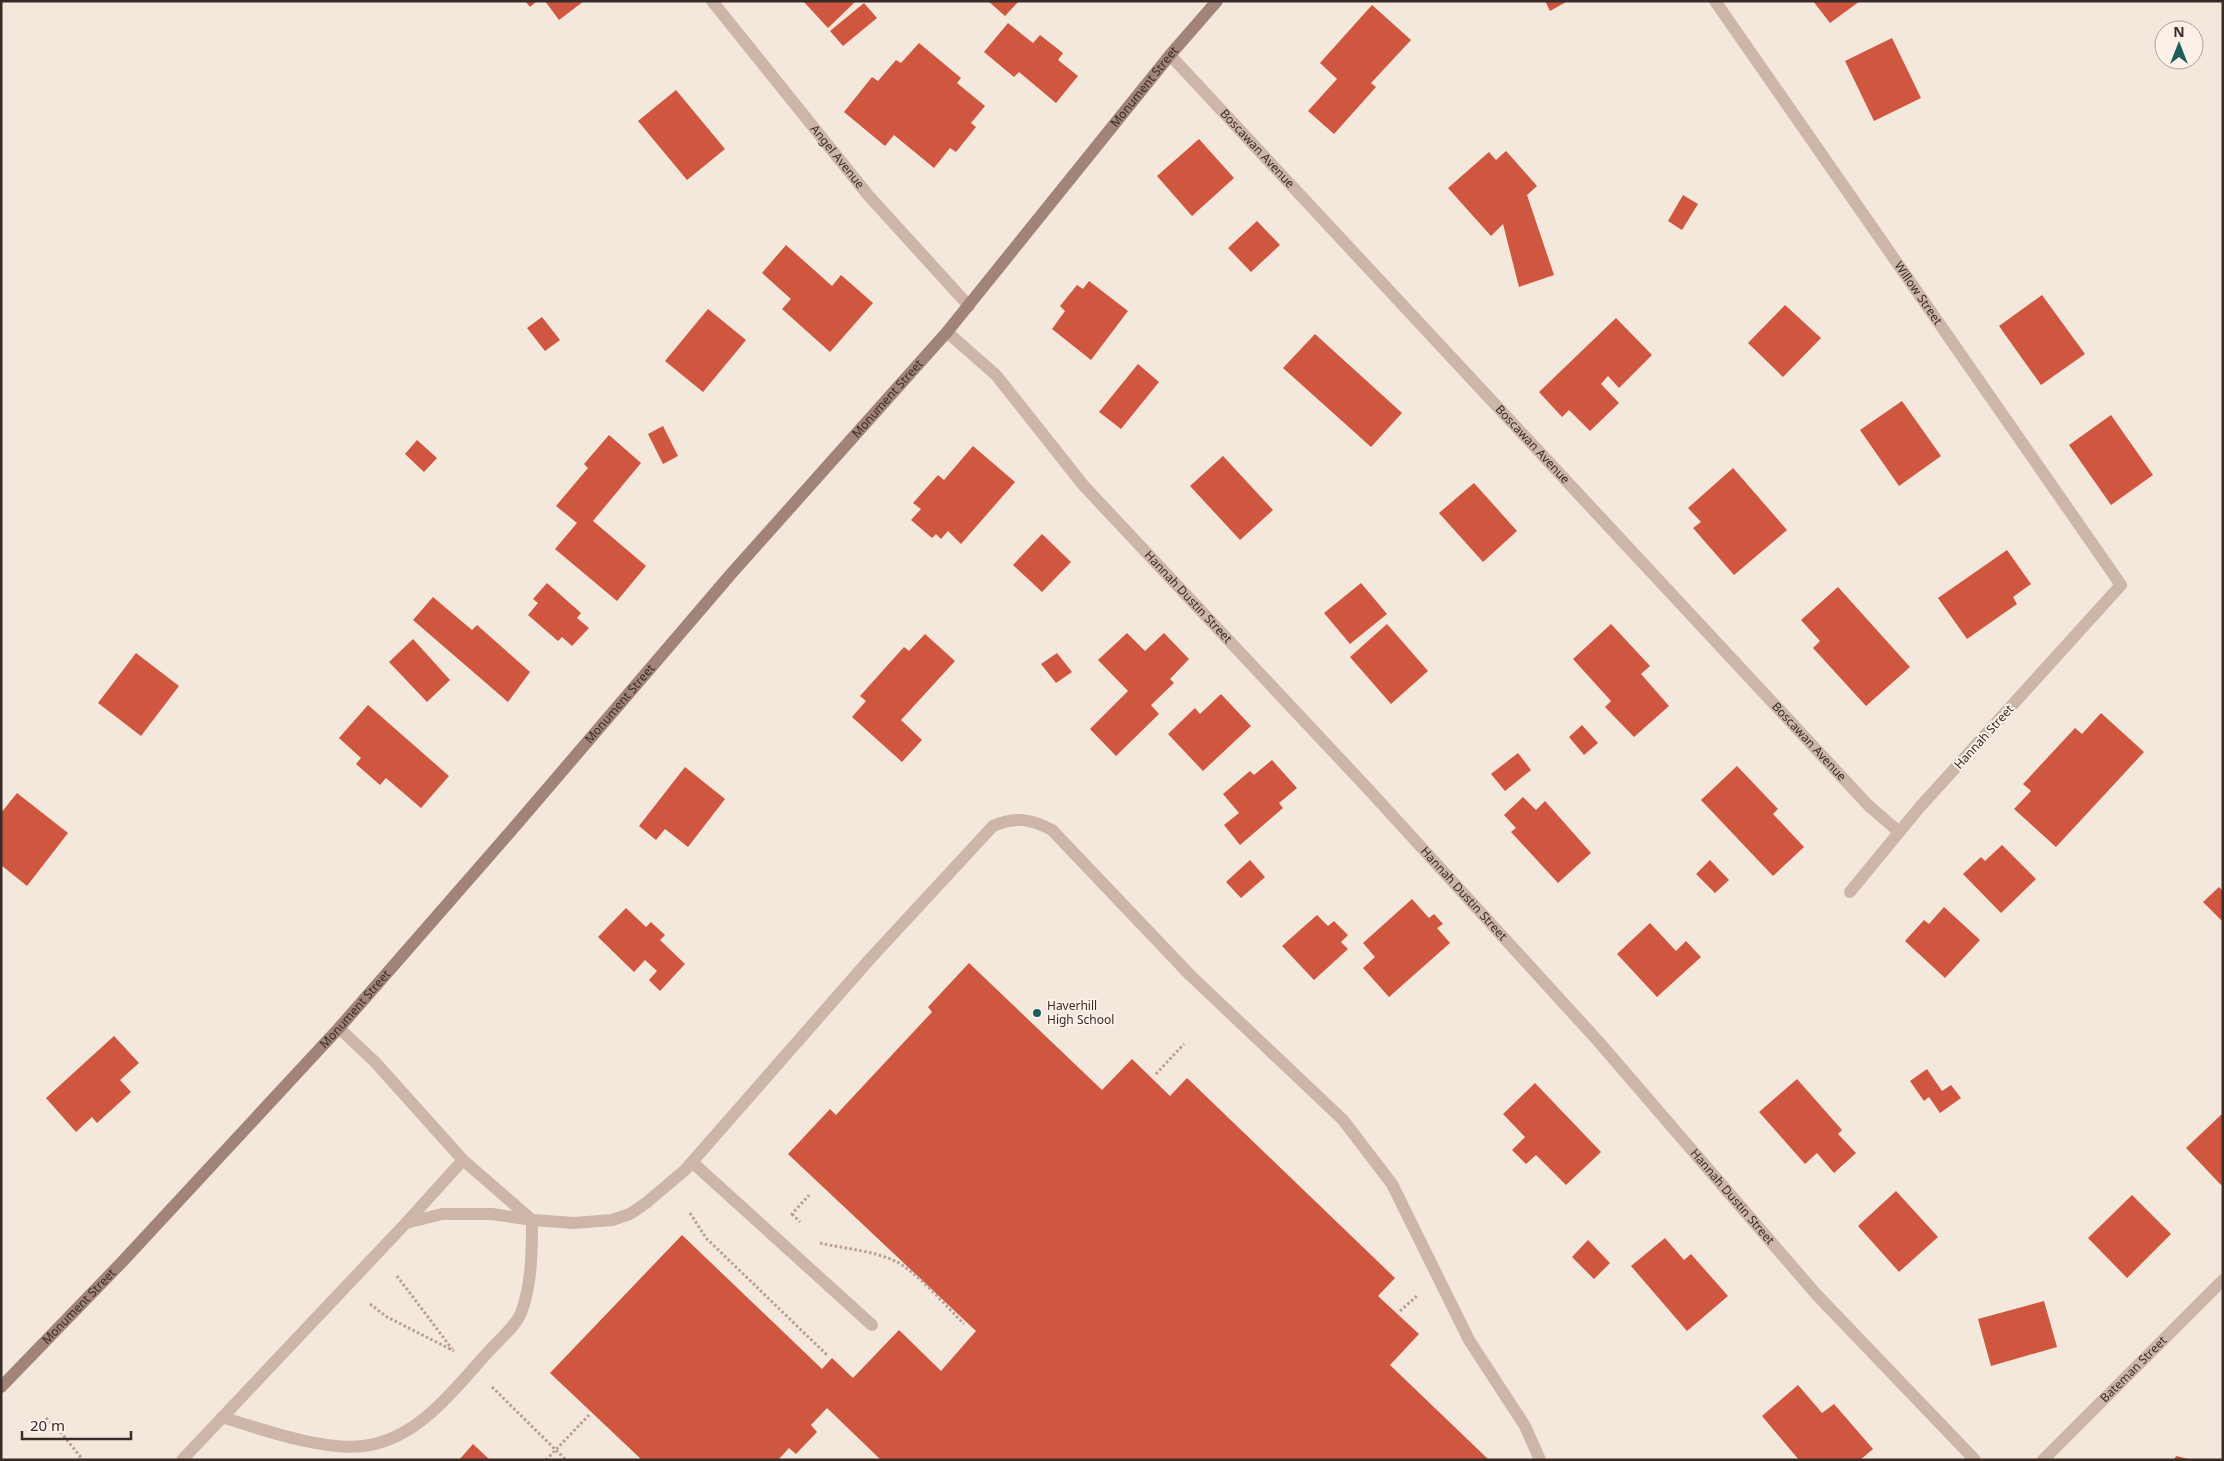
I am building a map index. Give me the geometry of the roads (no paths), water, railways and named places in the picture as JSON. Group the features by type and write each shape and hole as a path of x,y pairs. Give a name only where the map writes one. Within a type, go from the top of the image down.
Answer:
{"main road":[{"name":"Monument Street","path":"1,1387 128,1255 339,1028 731,574 947,332 1170,55 1217,1"}],"street":[{"name":"Angel Avenue","path":"712,1 868,195 969,306"},
{"name":"Willow Street","path":"1714,1 2122,585"},
{"name":"Boscawan Avenue","path":"1170,55 1868,805 1899,832"},
{"name":"Hannah Dustin Street","path":"947,332 996,375 1084,486 1370,791 1598,1041 1816,1294 1975,1460"},
{"name":"Hannah Street","path":"1850,892 1899,832 2122,585"},
{"path":"406,1223 450,1214 492,1214 532,1220 574,1223 612,1220 630,1214 646,1204 692,1162 869,960 993,826 1005,821 1019,819 1036,821 1052,830 1190,976 1344,1120 1373,1156 1392,1184 1469,1340 1525,1426 1540,1460"},
{"path":"339,1028 375,1062 463,1160 532,1220"},
{"path":"182,1460 463,1160"},
{"path":"692,1162 872,1325"},
{"path":"222,1417 281,1435 332,1445 370,1445 403,1433 438,1406 520,1314 530,1278 532,1220"},
{"name":"Bateman Street","path":"2043,1460 2223,1280"}],"place":[{"name":"Haverhill High School","path":"1037,1013"}]}
